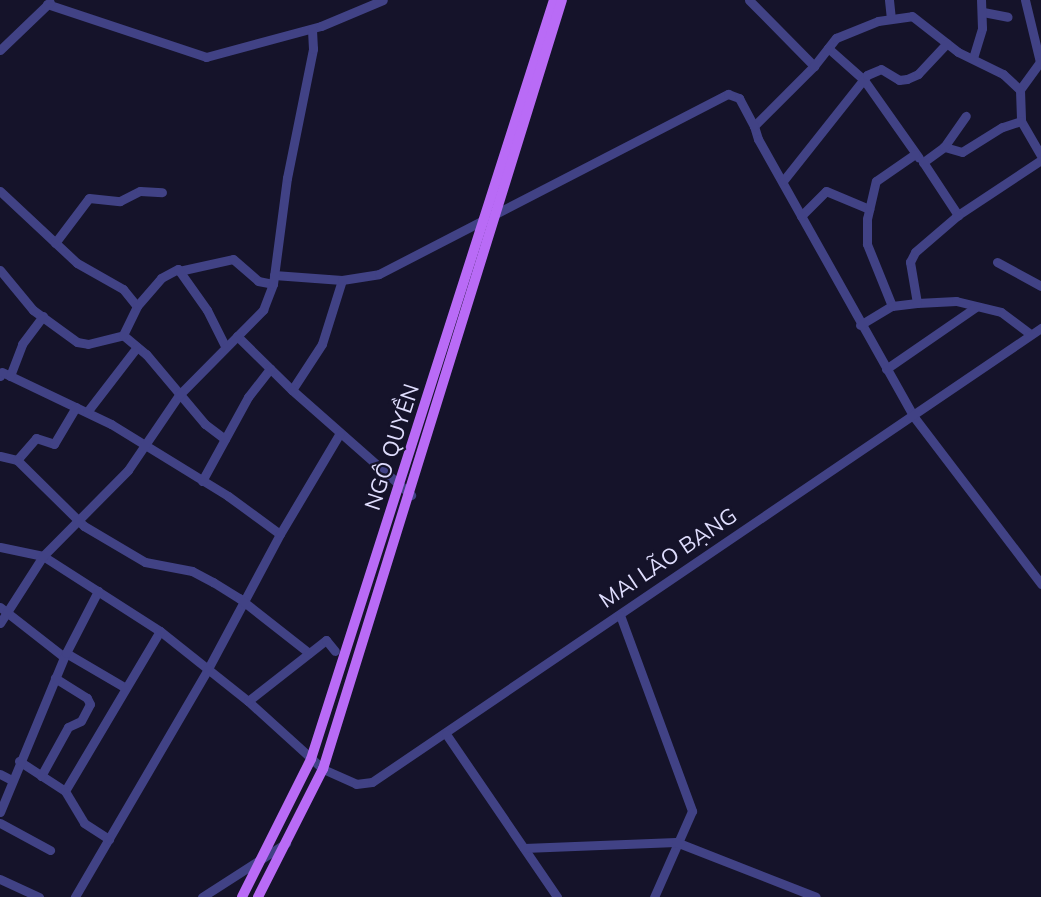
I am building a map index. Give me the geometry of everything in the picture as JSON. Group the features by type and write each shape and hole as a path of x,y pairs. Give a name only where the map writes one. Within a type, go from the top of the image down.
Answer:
{"main road":[{"name":"NGÔ QUYỀN","path":"242,897 311,759 554,0"},
{"name":"NGÔ QUYỀN","path":"258,897 288,842 323,769 411,495 562,0"}],"street":[{"path":"0,50 50,2 206,57 312,29 383,0"},
{"path":"748,0 814,66"},
{"path":"889,0 891,18"},
{"path":"973,58 983,12 981,0"},
{"path":"1025,0 1036,20 1040,53 1036,70 1020,90 1021,121 1041,155"},
{"path":"983,12 1008,17"},
{"path":"754,126 814,66 836,38 891,18 912,16 947,43 1004,74 1020,90"},
{"path":"0,623 4,609 43,556 128,470 179,395 263,310 274,279 287,178 313,49 312,29"},
{"path":"783,181 864,80 881,69 899,80 918,74 947,43"},
{"path":"828,48 864,80 958,215"},
{"path":"2,276 43,316 77,342 96,342 123,335 137,306 161,278 174,269 179,271 233,260 253,278 342,280 379,274 728,94 739,98 754,126 758,139 860,325 914,417 1040,580"},
{"path":"923,162 944,147 966,116"},
{"path":"944,147 962,152 1002,127 1021,121"},
{"path":"892,306 867,244 869,209 876,181 915,154"},
{"path":"917,303 910,262 915,252 958,215 1041,160"},
{"path":"0,191 77,263 123,289 137,306"},
{"path":"55,243 89,198 120,201 140,191 162,192"},
{"path":"801,216 826,191 869,209"},
{"path":"997,262 1041,286"},
{"path":"179,271 207,310 225,346"},
{"path":"292,390 322,344 342,280"},
{"path":"860,325 892,306 956,302 1010,316 1030,334"},
{"path":"886,369 976,307"},
{"path":"43,316 3,374 87,412 202,481 280,534"},
{"name":"MAI LÃO BẠNG","path":"43,556 160,631 248,701 323,769 356,784 372,782 914,417 1041,328"},
{"path":"123,335 137,347 179,395 225,439"},
{"path":"237,336 399,488 411,495"},
{"path":"87,412 137,347"},
{"path":"202,481 253,388 270,369"},
{"path":"17,460 36,438 50,445 57,441 76,407"},
{"path":"75,897 208,669 280,534 340,433"},
{"path":"0,456 17,460 78,521 145,562 192,571 244,601 309,653"},
{"path":"0,547 43,556"},
{"path":"0,812 19,761 65,655 98,591"},
{"path":"4,609 65,655 126,688"},
{"path":"620,615 692,811 676,842 654,897"},
{"path":"65,791 160,631"},
{"path":"248,701 326,640 335,651"},
{"path":"41,776 68,727 81,722 90,704 87,698 55,678"},
{"path":"446,734 557,897"},
{"path":"19,761 65,791 84,824 109,839"},
{"path":"0,774 12,780"},
{"path":"0,823 50,850"},
{"path":"202,897 288,842"},
{"path":"525,848 676,842 815,897"},
{"path":"0,879 39,897"}]}
